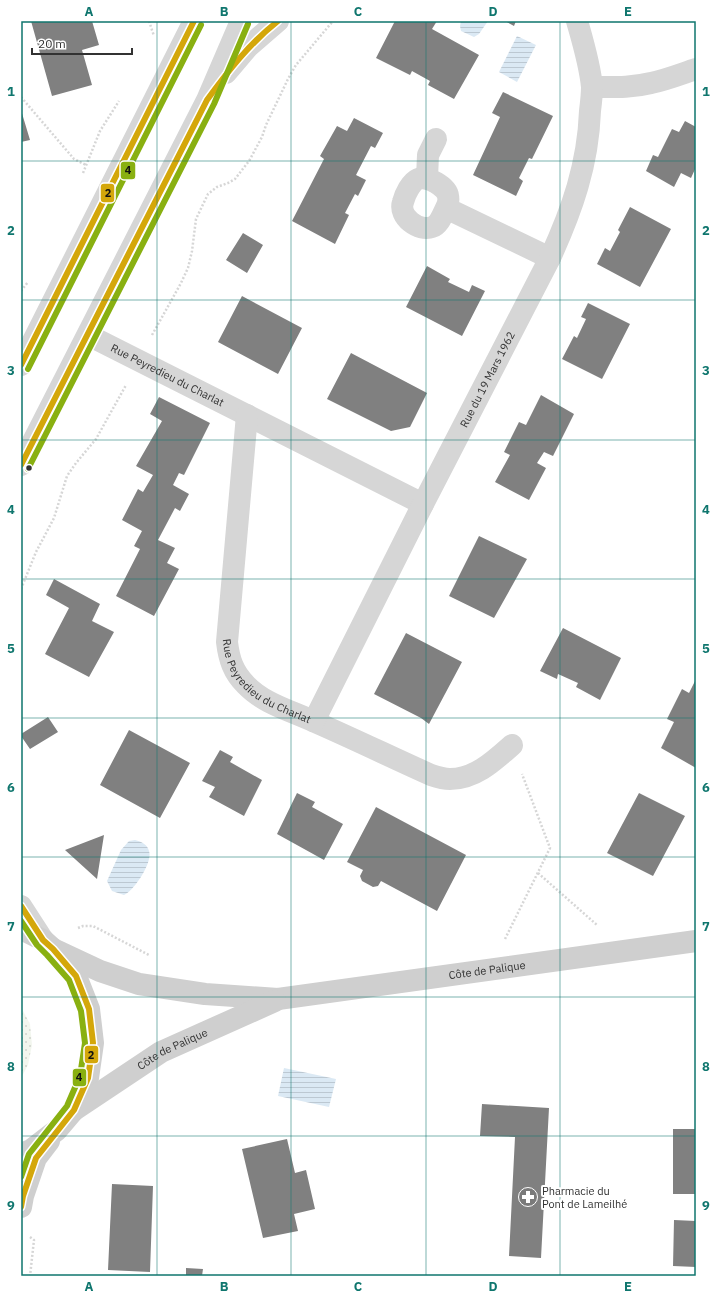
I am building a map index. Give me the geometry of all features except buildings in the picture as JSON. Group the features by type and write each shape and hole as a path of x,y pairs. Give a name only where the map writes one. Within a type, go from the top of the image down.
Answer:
{"main road":[{"name":"Côte de Palique","path":"21,928 100,971 139,984 205,994 278,999 696,941"},
{"path":"21,1207 23,1196 36,1158 74,1110 88,1078 94,1043 89,1008 76,976 48,944"},
{"name":"Côte de Palique","path":"74,1110 160,1052 278,999"},
{"path":"21,1154 31,1150 57,1130"}],"street":[{"path":"21,364 194,21"},
{"path":"21,465 207,100 242,21"},
{"path":"207,100 248,47 278,21"},
{"name":"Rue du 19 Mars 1962","path":"314,721 423,504 550,258 577,192 586,155 590,129 592,87 585,50 577,21"},
{"path":"592,87 620,88 644,85 696,69"},
{"path":"427,178 428,155 436,139"},
{"path":"427,178 444,187 448,195 448,204 446,208 438,223 432,227 424,228 407,220 402,212 402,203 412,184 418,179 427,178"},
{"path":"446,208 550,258"},
{"name":"Rue Peyredieu du Charlat","path":"88,335 423,504"},
{"name":"Rue Peyredieu du Charlat","path":"247,415 226,642 229,659 245,685 255,694 279,707 314,721 431,775 449,779 467,777 491,764 512,745"},
{"path":"21,906 48,944"}],"path":[{"path":"21,589 36,552 54,518 67,476 96,439 186,273 192,251 196,219 208,194 217,187 228,183 235,178 249,161 296,65 333,21"},
{"path":"21,96 74,159 86,165"},
{"path":"512,745 550,848 505,939 513,938"},
{"path":"538,873 598,926 590,927"},
{"path":"48,944 84,926 93,926 148,954 155,956"},
{"path":"30,1237 34,1240 30,1276"}],"shaded area":[{"path":"461,21 488,21 479,34 474,37 461,31"},
{"path":"517,36 536,45 517,82 499,72"},
{"path":"135,840 146,845 149,851 148,862 142,876 133,888 124,895 112,891 107,881 121,850 129,841"},
{"path":"21,1007 30,1024 32,1045 28,1065 21,1078"},
{"path":"284,1068 336,1079 329,1107 278,1096"}],"transit line":[{"name":"2","path":"21,365 194,21"},
{"name":"2","path":"21,465 207,100 240,58 278,21"},
{"name":"4","path":"28,469 214,104 248,24"},
{"name":"4","path":"28,369 201,25"},
{"name":"2","path":"21,906 43,940 53,949 76,976 89,1009 93,1043 88,1078 74,1110 36,1158 23,1196 21,1207"},
{"name":"4","path":"21,921 37,945 69,980 81,1011 85,1043 80,1076 67,1106 29,1154 21,1177"}],"place":[{"name":"Pharmacie du Pont de Lameilhé","path":"528,1197"}]}
